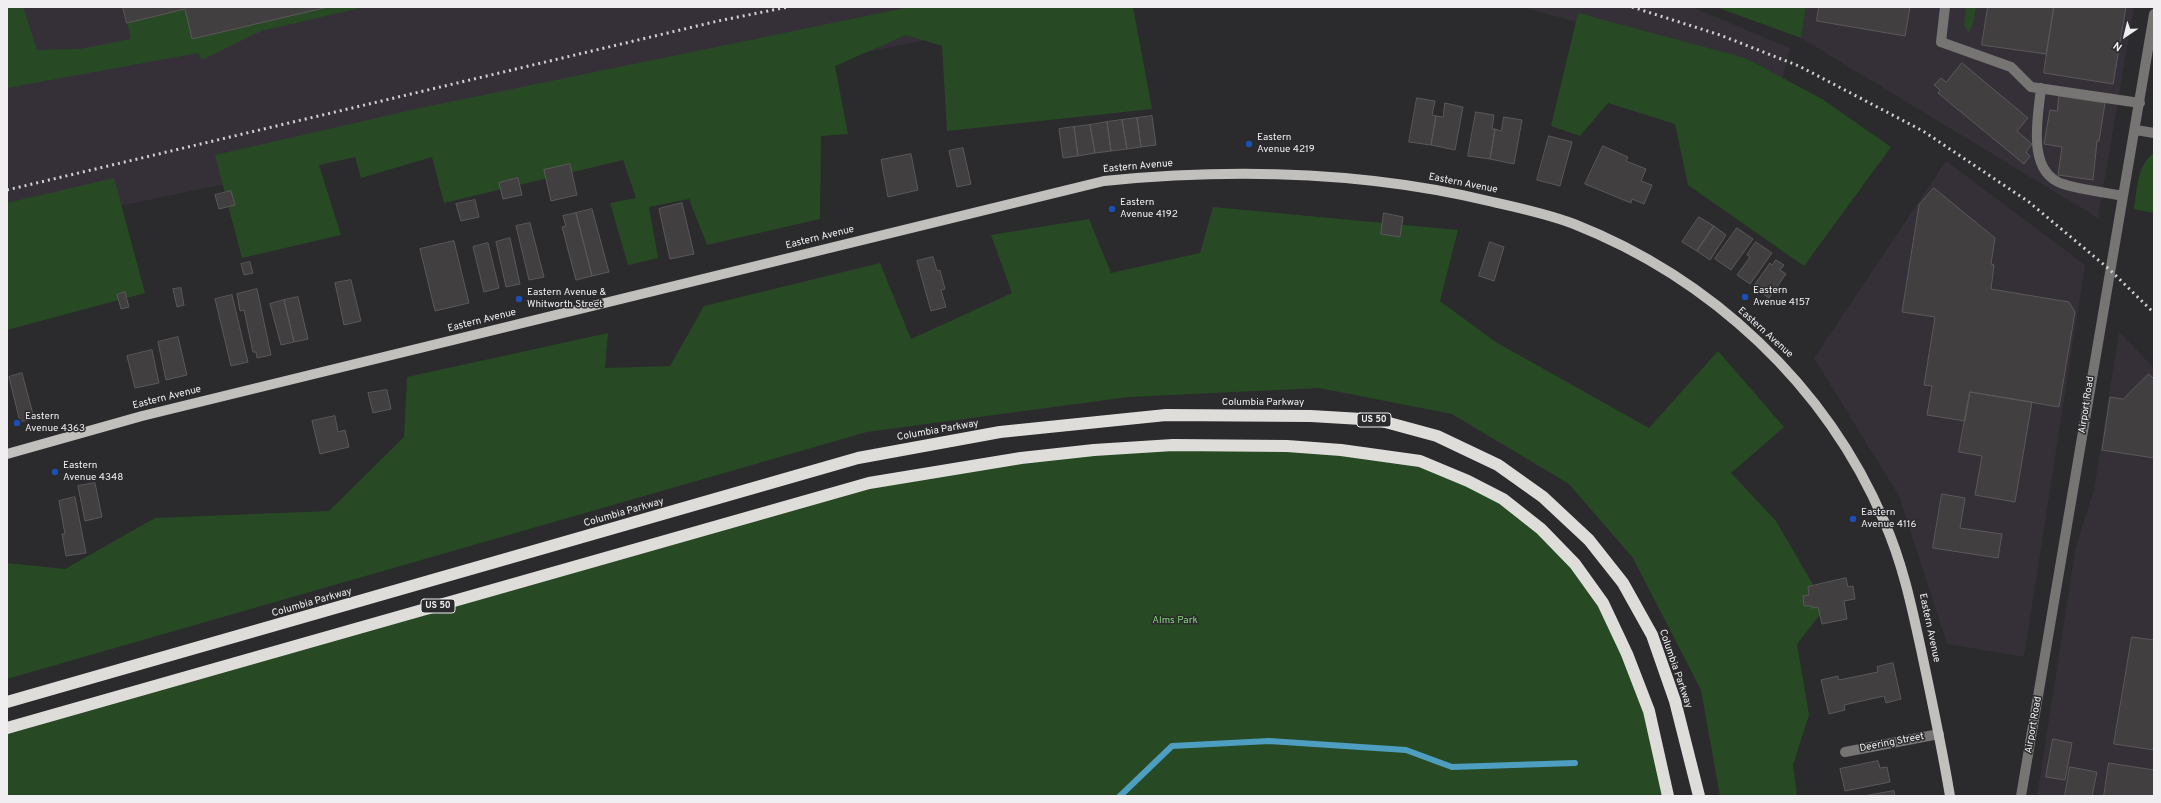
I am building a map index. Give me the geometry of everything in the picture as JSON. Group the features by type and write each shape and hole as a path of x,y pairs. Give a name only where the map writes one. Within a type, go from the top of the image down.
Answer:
{"highway":[{"name":"Columbia Parkway","path":"7,702 858,458 1000,432 1166,415 1311,416 1378,420 1437,436 1498,465 1543,497 1589,540 1623,583 1652,634 1675,701 1699,796"},
{"name":"US 50","path":"7,728 869,483 1021,458 1094,450 1173,445 1287,446 1341,450 1420,461 1468,481 1502,499 1541,529 1575,564 1603,603 1627,654 1649,710 1668,796"}],"main road":[{"name":"Eastern Avenue","path":"7,454 142,416 1104,181 1161,175 1237,172 1313,175 1388,182 1464,195 1547,215 1574,224 1618,244 1668,271 1708,298 1745,328 1791,372 1838,436 1863,477 1884,520 1905,573 1939,734 1950,796"}],"street":[{"path":"1945,7 1941,42 2011,67 2031,87 2140,103"},
{"name":"Airport Road","path":"2021,796 2123,196 2136,130 2154,14"},
{"path":"2041,88 2037,136 2038,155 2046,172 2062,184 2123,196"},
{"path":"2136,130 2154,133"},
{"name":"Deering Street","path":"1845,752 1939,734"}],"shaded area":[{"path":"7,7 1076,7 1076,9 7,229"},
{"path":"1523,7 1692,7 1790,48 1782,80"},
{"path":"1806,7 2134,7 2098,218 1801,38"},
{"path":"1946,161 2085,265 2024,657 1947,644 1899,496 1814,358"},
{"path":"2119,332 2154,368 2154,796 2037,796 2076,546 2094,490"}],"green space":[{"path":"7,7 23,7 37,50 80,49 131,39 127,23 185,9 192,39 328,7 364,7 261,31 202,60 198,53 7,88"},
{"path":"910,7 1133,7 1152,109 947,131 942,46 906,35 835,66 848,134 821,136 820,219 707,245 689,199 649,207 658,258 628,265 610,203 636,198 623,160 444,203 432,157 361,178 355,157 319,165 341,235 242,258 215,155 425,107"},
{"path":"1716,7 1806,7 1801,38"},
{"path":"1966,7 1976,7 1973,23 1969,33 1964,25"},
{"path":"1578,13 1745,58 1822,99 1891,147 1804,266 1688,185 1675,124 1608,103 1580,136 1551,126"},
{"path":"2154,153 2154,213 2134,209 2137,186 2141,171 2148,158"},
{"path":"114,178 145,293 7,330 7,203"},
{"path":"1213,207 1458,230 1440,301 1494,341 1649,428 1718,351 1784,427 1731,473 1776,521 1826,607 1797,644 1809,715 1793,765 1797,796 1720,796 1701,690 1633,558 1569,484 1452,414 1319,388 1129,397 867,432 7,679 7,563 65,569 155,518 329,511 404,437 407,377 608,333 605,368 670,366 704,306 880,263 911,339 1012,293 991,235 1089,219 1111,273 1200,253"},
{"name":"Alms Park","path":"1229,445 1420,461 1511,506 1575,564 1627,654 1668,796 7,796 7,728 869,483 1021,458"}],"building":[{"path":"123,7 328,7 192,39 185,9 127,23"},
{"path":"1819,7 1910,7 1905,36 1817,21"},
{"path":"1988,7 2054,7 2046,54 1982,45"},
{"path":"2054,7 2126,7 2113,84 2044,73"},
{"path":"1962,63 2028,118 2017,131 2032,144 2026,152 2030,156 2024,164 1938,93 1940,90 1934,85 1941,78 1946,82"},
{"path":"2059,96 2105,103 2099,141 2097,141 2093,180 2058,175 2062,147 2044,144 2050,110 2057,111"},
{"path":"1417,98 1435,101 1432,115 1436,116 1431,145 1409,142"},
{"path":"1445,103 1463,107 1455,150 1431,145 1436,116 1443,117"},
{"path":"1476,112 1494,115 1492,129 1495,129 1490,159 1468,156"},
{"path":"1152,116 1156,145 1141,147 1137,118"},
{"path":"1504,117 1522,120 1514,164 1490,159 1495,129 1501,131"},
{"path":"1137,118 1141,147 1127,149 1122,120"},
{"path":"1122,120 1127,149 1111,151 1107,122"},
{"path":"1107,122 1111,151 1095,153 1090,125"},
{"path":"1090,125 1095,153 1078,156 1074,127"},
{"path":"1074,127 1078,156 1063,158 1059,129"},
{"path":"1549,136 1572,142 1560,186 1537,180"},
{"path":"1603,146 1628,157 1626,161 1646,169 1641,181 1652,185 1644,204 1632,199 1631,203 1585,184"},
{"path":"963,148 971,184 957,187 949,151"},
{"path":"911,154 918,190 888,197 881,160"},
{"path":"570,164 577,195 551,201 544,170"},
{"path":"518,178 522,195 503,199 499,183"},
{"path":"1934,188 1995,238 1991,264 1994,265 1991,289 2069,302 2075,312 2059,407 1970,392 1965,421 1927,415 1932,386 1924,385 1935,317 1902,312 1919,205"},
{"path":"231,191 235,205 219,209 215,195"},
{"path":"475,200 479,217 461,221 456,204"},
{"path":"682,203 694,254 670,259 659,209"},
{"path":"592,209 609,272 592,276 576,213"},
{"path":"576,213 592,276 576,280 562,227 566,226 563,216"},
{"path":"1384,213 1403,217 1400,237 1381,234"},
{"path":"1699,217 1714,226 1697,251 1682,242"},
{"path":"530,223 544,277 529,280 516,226"},
{"path":"1714,226 1726,235 1710,260 1697,251"},
{"path":"1737,228 1753,239 1731,270 1715,259"},
{"path":"510,238 520,284 506,287 496,242"},
{"path":"454,241 469,303 435,311 420,249"},
{"path":"1490,242 1504,247 1494,281 1479,276"},
{"path":"1756,242 1772,253 1750,284 1737,275 1750,257 1747,255"},
{"path":"488,243 499,288 484,292 473,247"},
{"path":"933,257 937,271 940,270 945,289 941,290 946,307 931,311 917,261"},
{"path":"1776,260 1784,265 1780,270 1786,274 1769,298 1753,287 1770,263 1772,265"},
{"path":"250,262 253,273 244,275 241,264"},
{"path":"351,280 361,321 344,325 335,283"},
{"path":"181,288 184,305 177,307 173,289"},
{"path":"257,289 271,355 257,358 256,352 253,352 244,310 240,311 237,294"},
{"path":"125,292 129,307 121,309 117,295"},
{"path":"232,295 248,362 231,366 215,299"},
{"path":"298,297 308,339 294,342 284,300"},
{"path":"284,300 294,342 281,345 270,304"},
{"path":"178,337 187,375 166,380 158,342"},
{"path":"152,350 159,383 135,388 127,356"},
{"path":"22,373 34,418 20,422 9,377"},
{"path":"2149,374 2154,379 2154,458 2102,450 2110,397 2123,399"},
{"path":"387,390 391,409 373,413 368,393"},
{"path":"1970,392 2032,402 2015,502 1975,495 1982,456 1959,452"},
{"path":"335,416 338,432 345,430 349,447 320,454 312,421"},
{"path":"95,483 102,517 85,521 78,486"},
{"path":"1942,494 1965,498 1960,528 2002,534 1998,558 1933,548"},
{"path":"75,497 86,553 66,556 62,534 65,534 59,501"},
{"path":"1846,578 1848,587 1853,586 1855,599 1844,601 1847,619 1822,624 1818,607 1812,608 1812,606 1804,606 1803,596 1809,595 1808,587"},
{"path":"2132,637 2154,640 2154,750 2114,744"},
{"path":"1893,663 1901,699 1886,703 1884,696 1844,705 1845,710 1829,714 1821,680 1838,676 1839,680 1878,672 1877,667"},
{"path":"2053,739 2072,743 2065,780 2046,777"},
{"path":"1878,761 1880,768 1887,767 1890,782 1845,791 1840,769"},
{"path":"2109,763 2154,770 2154,796 2104,796"},
{"path":"2070,767 2097,772 2092,796 2065,796"},
{"path":"1894,791 1895,796 1864,796"}],"waterway":[{"path":"1120,796 1172,746 1269,741 1406,750 1452,767 1575,763"}],"railway":[{"path":"7,190 718,21 788,7"},
{"path":"1632,7 1720,35 1799,66 1923,131 2029,202 2109,269 2154,313"}],"place":[{"name":"Eastern Avenue 4219","path":"1249,144"},
{"name":"Eastern Avenue 4192","path":"1112,209"},
{"name":"Eastern Avenue 4157","path":"1745,297"},
{"name":"Eastern Avenue & Whitworth Street","path":"519,299"},
{"name":"Eastern Avenue 4363","path":"17,423"},
{"name":"Eastern Avenue 4348","path":"55,472"},
{"name":"Eastern Avenue 4116","path":"1853,519"}]}
